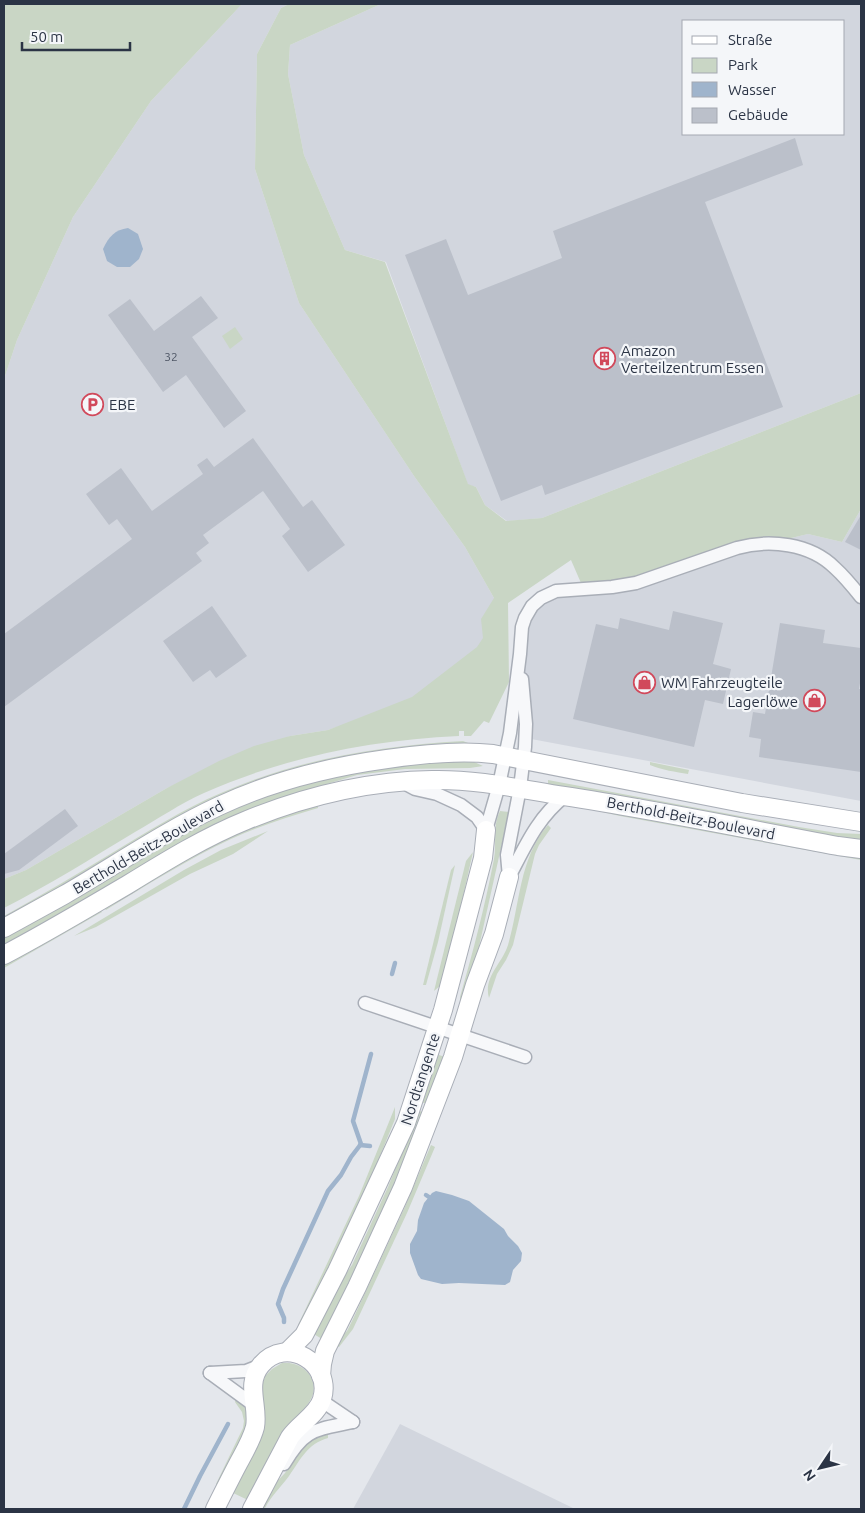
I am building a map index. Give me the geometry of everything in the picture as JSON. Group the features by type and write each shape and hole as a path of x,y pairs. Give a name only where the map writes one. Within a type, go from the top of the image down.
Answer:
{"main road":[{"name":"Berthold-Beitz-Boulevard","path":"4,928 64,895 184,823 219,805 258,789 329,769 396,758 464,752 505,757 742,803 861,822"},
{"name":"Berthold-Beitz-Boulevard","path":"4,955 58,926 187,849 230,827 262,814 322,796 356,788 396,782 453,780 520,788 861,849"},
{"name":"Nordtangente","path":"260,1366 273,1356 287,1352 304,1335 398,1144 420,1084 437,1028 483,858 486,830"},
{"name":"Nordtangente","path":"322,1401 322,1364 325,1351 357,1287 406,1179 460,1036 475,985 494,934 509,877"},
{"path":"287,1352 298,1353 308,1359 316,1366 322,1376"},
{"path":"215,1509 252,1437 256,1423 253,1382 260,1366"},
{"path":"252,1509 290,1437 322,1401"}],"street":[{"path":"499,785 511,724 521,632 525,618 534,604 549,594 563,589 612,587 636,583 749,545 780,544 810,551 834,567 861,597"},
{"path":"520,654 526,724 520,788"},
{"name":"Berthold-Beitz-Boulevard","path":"396,782 436,794 461,805 477,817 486,830"},
{"name":"Nordtangente","path":"486,830 499,785"},
{"name":"Nordtangente","path":"509,877 507,855 520,788"},
{"name":"Nordtangente","path":"509,877 530,834 546,814 565,796"},
{"path":"364,1004 525,1057"},
{"path":"255,1406 210,1373 246,1371 260,1366"},
{"path":"266,1484 279,1473 292,1452 308,1435 323,1427 353,1422 322,1401"}],"shaded area":[{"name":"EBE","path":"242,4 289,4 281,8 257,54 255,169 299,303 414,476 465,547 494,598 493,674 328,730 290,736 167,788 26,870 4,879 4,379 17,340 73,217 151,101"},
{"path":"381,4 861,4 861,393 542,518 507,521 485,505 476,487 468,485 386,262 345,250 304,155 288,74 290,45"},
{"path":"861,509 861,801 526,738 520,637 536,600 625,586 808,534 842,542"},
{"path":"400,1424 575,1509 353,1509"}],"green space":[{"path":"4,4 242,4 151,101 73,217 17,340 4,379"},
{"path":"289,4 381,4 290,45 288,74 304,155 345,250 385,262 468,484 476,487 485,505 506,521 542,518 861,393 861,509 842,542 808,534 656,570 621,581 581,583 571,560 508,603 509,682 489,723 484,721 471,736 464,736 464,731 459,731 459,736 361,746 297,760 235,780 187,801 54,881 4,908 4,879 26,870 167,788 219,761 254,746 290,736 328,730 412,697 477,647 483,638 481,619 494,598 465,547 414,476 299,303 255,169 257,54 281,8"},
{"path":"235,327 243,339 230,349 222,336"},
{"path":"463,741 468,743 468,745 345,758 90,871 4,919 4,916 165,821 207,799 250,781 279,771 339,756 401,746"},
{"path":"456,760 472,761 483,766 405,769 357,775 261,807 4,947 4,936 222,812 299,784 375,768"},
{"path":"650,762 689,770 688,774 659,768 650,765"},
{"path":"548,780 799,827 837,833 861,834 861,842 548,784"},
{"path":"318,805 318,808 285,818 231,839 183,864 106,910 104,908 197,852 262,822"},
{"path":"598,809 861,856 861,860 620,816 602,812"},
{"path":"500,811 509,812 478,951 466,993 460,1002 490,877 495,853 495,829"},
{"path":"548,825 551,828 535,854 513,945 497,974 489,998 488,990 491,977 508,945 522,882 531,852 538,838"},
{"path":"268,831 233,854 190,874 96,927 74,936 184,870 221,850"},
{"path":"473,852 441,985 434,991 466,861"},
{"path":"455,865 438,942 426,985 423,985 451,870"},
{"path":"100,909 102,912 4,968 4,963"},
{"path":"436,1054 445,1057 427,1104 421,1102"},
{"path":"395,1107 395,1119 365,1193 301,1328 298,1325 359,1196"},
{"path":"419,1111 423,1112 388,1199 322,1339 312,1333 337,1287 352,1265 388,1187"},
{"path":"431,1145 435,1147 407,1213 353,1329 339,1347 335,1345 339,1338 347,1331 353,1319 404,1209"},
{"path":"282,1363 295,1364 310,1375 314,1387 313,1394 283,1437 250,1501 231,1492 264,1414 262,1386 265,1376"},
{"path":"236,1396 245,1408 249,1422 220,1487 216,1484 243,1428 244,1421 242,1412 235,1402"},
{"path":"328,1433 328,1438 315,1444 305,1453 265,1508 261,1506 270,1489 285,1473 300,1450 312,1439"}],"water":[{"path":"128,228 138,234 143,249 139,259 130,267 117,267 107,261 103,249 113,234"},
{"path":"436,1191 469,1201 504,1229 518,1246 522,1253 521,1261 513,1270 510,1282 505,1285 442,1284 421,1279 410,1253 410,1244 417,1231 418,1220 424,1203"}],"building":[{"name":"Amazon Verteilzentrum Essen","path":"795,138 803,165 705,202 783,407 545,495 542,485 501,501 405,255 446,239 468,295 562,258 553,231"},
{"path":"201,296 218,318 192,337 246,411 224,428 186,375 163,392 108,315 130,299 154,331"},
{"path":"253,438 303,507 312,500 345,545 308,572 282,536 290,529 263,491 203,535 209,543 196,553 202,561 4,707 4,634 132,539 117,519 109,525 86,494 121,468 152,511 203,474 197,465 207,458 214,467"},
{"path":"861,515 861,550 845,542"},
{"path":"212,606 247,656 216,678 210,670 193,682 163,641"},
{"name":"WM Fahrzeugteile","path":"673,611 723,623 713,664 731,669 723,704 705,700 694,747 573,719 596,624 618,629 620,618 669,630"},
{"name":"Lagerlöwe","path":"780,623 825,630 823,643 861,648 859,689 861,689 861,772 759,757 761,739 749,737 753,712 765,714"},
{"path":"65,809 78,826 19,870 4,874 4,854"}],"waterway":[{"path":"392,974 395,963"},
{"path":"284,1322 278,1304 283,1289 328,1191 361,1144 353,1121 371,1054"},
{"path":"360,1145 370,1146"},
{"path":"184,1509 228,1424"}],"place":[{"name":"Amazon Verteilzentrum Essen","path":"605,359"},
{"name":"EBE","path":"93,404"},
{"name":"WM Fahrzeugteile","path":"645,682"},
{"name":"Lagerlöwe","path":"814,701"}]}
